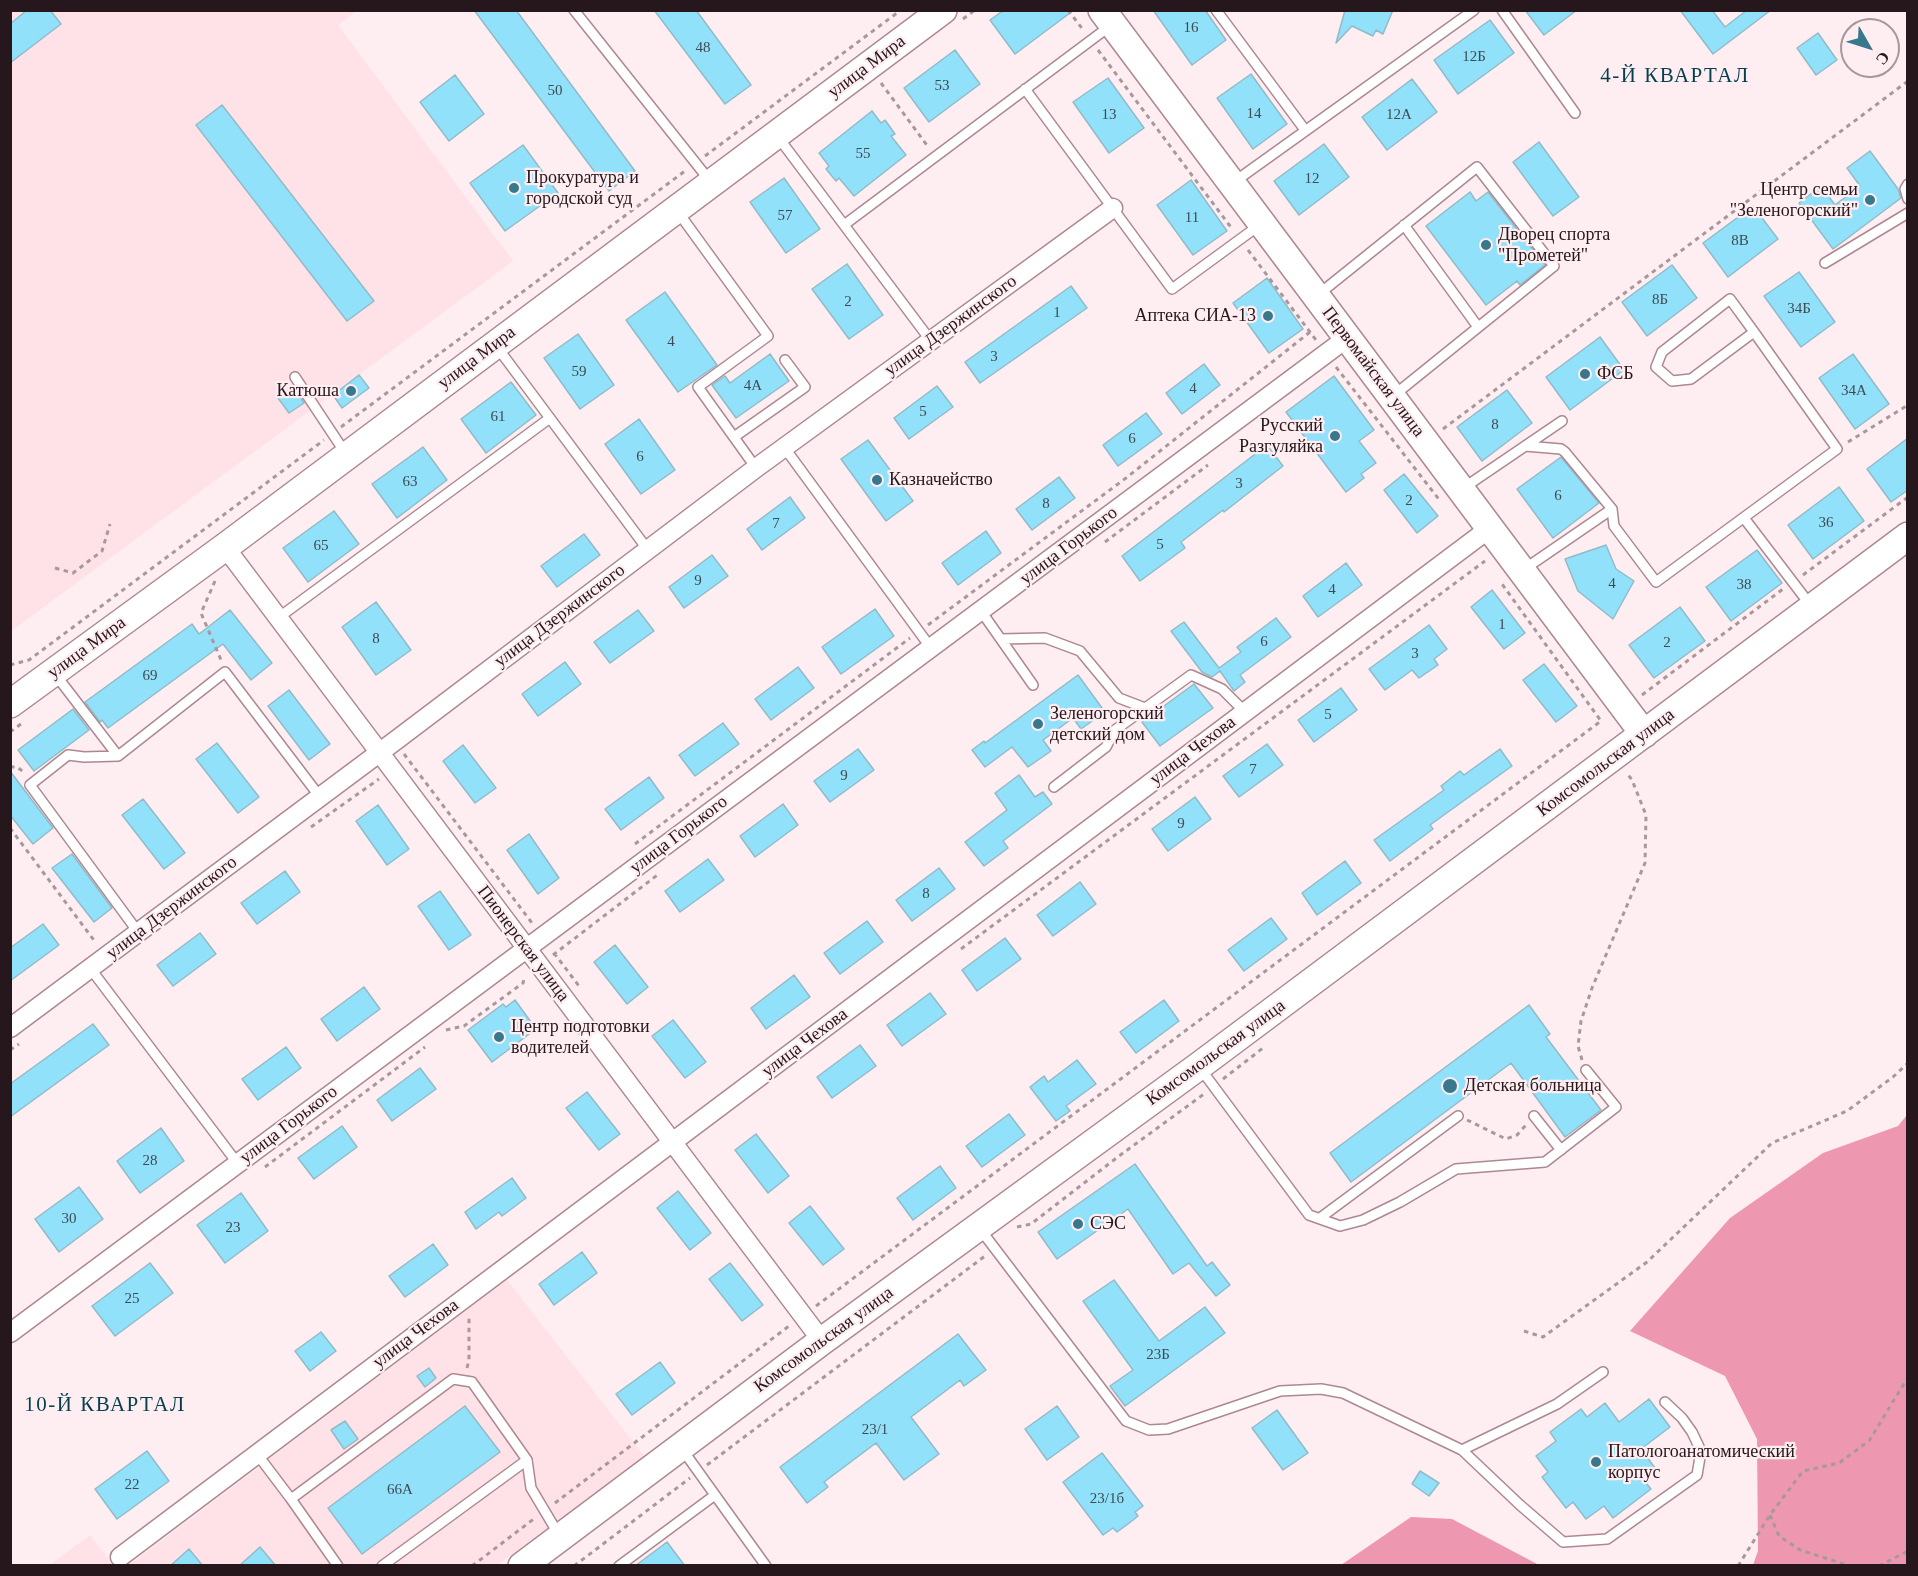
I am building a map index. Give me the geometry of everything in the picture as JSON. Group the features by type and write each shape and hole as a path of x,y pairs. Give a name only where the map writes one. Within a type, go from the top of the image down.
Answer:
{"street":[{"name":"улица Мира","path":"10,704 225,547 677,209 704,173 776,135 943,10"},
{"name":"Первомайская улица","path":"1107,15 1644,734"},
{"name":"улица Дзержинского","path":"10,1028 784,447 1113,208"},
{"name":"улица Горького","path":"10,1333 1347,338"},
{"name":"улица Чехова","path":"120,1557 1490,528"},
{"name":"Комсомольская улица","path":"522,1566 822,1341 1206,1076 1644,734 1908,536"},
{"name":"Пионерская улица","path":"225,547 822,1341"}],"lane":[{"path":"574,10 704,173"},
{"path":"1216,10 1305,130"},
{"path":"1232,184 1474,10"},
{"path":"1502,10 1575,113"},
{"path":"844,225 1025,89 1107,15"},
{"path":"1025,89 1172,289 1261,223"},
{"path":"776,135 931,341"},
{"path":"1316,296 1477,167 1554,266 1392,398"},
{"path":"1908,184 1905,189 1908,199"},
{"path":"677,209 768,336 698,387 756,468"},
{"path":"1825,263 1908,213"},
{"path":"1404,225 1478,327"},
{"path":"1526,446 1561,449 1565,452 1612,509 1614,526 1656,582 1837,449 1754,332 1730,299 1662,352 1656,368 1672,381 1691,379 1754,332"},
{"path":"496,345 648,550"},
{"path":"734,437 805,387 785,360"},
{"path":"295,377 347,456"},
{"path":"278,618 550,418"},
{"path":"1461,490 1562,421"},
{"path":"784,447 931,648"},
{"path":"1521,571 1612,509"},
{"path":"1744,518 1812,608"},
{"path":"981,611 1034,685"},
{"path":"1000,639 1046,638 1080,651 1119,698 1145,708"},
{"path":"138,932 30,785 68,755 118,756 225,672 320,797"},
{"path":"54,673 118,756"},
{"path":"1054,787 1106,747 1115,730 1191,675 1222,689 1245,712"},
{"path":"90,968 238,1164"},
{"path":"1206,1076 1309,1215 1340,1226 1363,1220 1400,1202 1456,1169 1545,1162 1616,1107 1586,1070"},
{"path":"1320,1218 1458,1116"},
{"path":"1534,1116 1561,1150"},
{"path":"982,1231 1126,1421 1149,1430 1168,1429 1280,1391 1321,1389 1343,1393 1462,1450 1563,1542 1607,1539 1697,1475 1701,1451 1682,1418 1665,1402"},
{"path":"1462,1450 1557,1404 1603,1372"},
{"path":"291,1499 453,1379 464,1380 472,1382 526,1460 531,1488 560,1537"},
{"path":"680,1447 766,1566"},
{"path":"256,1454 338,1566"},
{"path":"382,1566 526,1460"},
{"path":"619,1566 715,1495"}],"path":[{"path":"10,665 29,660 332,434 704,173 900,10"},
{"path":"1443,429 1908,81"},
{"path":"880,82 935,157"},
{"path":"1837,449 1908,405"},
{"path":"1642,695 1908,497"},
{"path":"55,568 73,573 102,551 110,524"},
{"path":"956,953 1485,561"},
{"path":"217,577 201,613 218,649 225,672"},
{"path":"472,1566 803,1316 1601,721"},
{"path":"1586,1070 1578,1046 1581,1021 1592,988 1645,864 1647,815 1632,780 1626,772"},
{"path":"10,828 106,957"},
{"path":"442,1031 464,1026 523,983"},
{"path":"1524,1331 1543,1337 1647,1262 1772,1143 1847,1111 1908,1063"},
{"path":"982,1231 1031,1224 1119,1156 1206,1076"},
{"path":"1477,1124 1506,1138 1517,1135 1534,1116"},
{"path":"574,1566 988,1254"},
{"path":"464,1380 469,1360 467,1296"},
{"path":"1738,1566 1770,1515 1803,1471 1839,1463 1869,1441 1908,1377"},
{"path":"1770,1515 1779,1536 1800,1550 1850,1566"},
{"path":"627,1517 632,1522"},
{"path":"1879,1566 1908,1551"}],"shaded area":[{"path":"11,11 356,11 338,25 513,261 11,631"},
{"path":"1907,1115 1907,1565 1753,1565 1758,1551 1757,1439 1725,1376 1630,1331 1730,1218 1823,1153 1898,1126"},
{"path":"507,1280 644,1456 497,1565 128,1566"},
{"path":"1411,1517 1452,1519 1539,1565 1341,1565"},
{"path":"90,1535 113,1565 50,1565"}],"building":[{"path":"27,10 50,10 61,24 10,63 10,24"},
{"path":"474,10 516,10 635,171 609,191"},
{"path":"654,10 696,10 751,85 725,104"},
{"path":"1004,10 1074,10 1015,54 990,20"},
{"path":"1153,10 1205,10 1226,40 1192,65"},
{"path":"1345,10 1393,10 1383,34 1376,30 1373,36 1352,26 1336,43"},
{"path":"1525,10 1577,10 1544,35"},
{"path":"1680,10 1712,10 1725,27 1747,10 1771,10 1713,54"},
{"path":"1490,20 1514,53 1458,94 1434,60"},
{"path":"1818,33 1837,60 1816,75 1797,48"},
{"path":"955,50 980,84 929,122 904,88"},
{"path":"1251,74 1287,124 1253,149 1217,98"},
{"path":"455,75 484,114 449,141 420,102"},
{"path":"1108,78 1144,128 1109,153 1073,102"},
{"path":"1412,79 1437,112 1387,150 1362,117"},
{"path":"222,105 374,301 347,321 196,125"},
{"path":"872,111 881,123 885,120 895,134 891,136 906,155 854,196 839,178 836,181 826,169 829,166 819,153"},
{"path":"1539,142 1579,197 1553,216 1513,162"},
{"path":"1324,144 1349,177 1299,215 1274,181"},
{"name":"Прокуратура и городской суд","path":"523,145 558,193 505,231 470,183"},
{"name":"Центр семьи \"Зеленогорский\"","path":"1870,151 1898,189 1901,198 1833,249 1799,203 1821,186 1835,205 1860,186 1847,168"},
{"path":"784,178 820,229 786,253 750,202"},
{"path":"1191,180 1227,231 1193,255 1157,205"},
{"name":"Дворец спорта \"Прометей\"","path":"1470,192 1476,201 1488,192 1545,265 1520,285 1517,281 1486,305 1426,226"},
{"path":"1753,206 1778,239 1728,277 1703,243"},
{"path":"847,264 883,315 849,339 812,289"},
{"path":"1672,265 1697,298 1647,336 1622,302"},
{"path":"1799,272 1835,322 1801,347 1764,296"},
{"name":"Аптека СИА-13","path":"1267,278 1303,329 1269,353 1233,303"},
{"path":"1071,286 1087,308 980,383 965,362"},
{"path":"665,292 717,365 678,392 626,320"},
{"path":"578,334 614,385 580,409 544,358"},
{"name":"ФСБ","path":"1600,337 1624,370 1570,410 1546,377"},
{"path":"770,354 789,381 736,418 712,385 725,376 730,383"},
{"path":"1853,354 1889,404 1855,429 1819,378"},
{"path":"1204,364 1220,385 1182,414 1166,393"},
{"name":"Катюша","path":"359,375 369,388 342,408 333,395"},
{"name":"Русский Разгуляйка","path":"1334,376 1374,430 1359,441 1376,463 1361,474 1364,478 1346,492 1286,412"},
{"path":"511,382 536,415 486,453 461,419"},
{"path":"937,386 953,407 909,439 894,418"},
{"path":"294,387 304,403 289,413 278,398"},
{"path":"1507,390 1532,423 1482,461 1457,427"},
{"path":"1146,413 1162,434 1118,466 1103,445"},
{"path":"639,419 675,470 641,494 605,444"},
{"path":"1908,438 1908,490 1891,502 1867,469"},
{"name":"Казначейство","path":"868,440 913,501 886,521 841,459"},
{"path":"1267,445 1283,466 1181,542 1185,548 1140,581 1122,556"},
{"path":"423,447 447,480 397,518 372,484"},
{"path":"1561,457 1599,503 1553,538 1517,489"},
{"path":"1404,474 1438,516 1417,533 1384,490"},
{"path":"1059,477 1075,498 1032,530 1016,509"},
{"path":"1839,487 1864,521 1813,559 1788,525"},
{"path":"790,497 805,518 762,550 747,529"},
{"path":"334,511 359,544 308,582 283,548"},
{"path":"986,531 1001,553 958,585 942,563"},
{"path":"584,534 600,555 557,587 541,566"},
{"path":"1606,545 1616,569 1634,581 1613,619 1578,591 1565,559"},
{"path":"1757,550 1782,583 1731,621 1706,587"},
{"path":"712,555 728,576 684,608 669,587"},
{"path":"1346,563 1362,585 1318,617 1303,596"},
{"path":"1492,590 1525,633 1504,649 1471,607"},
{"path":"376,602 411,650 376,675 342,627"},
{"path":"1680,607 1705,641 1654,678 1629,645"},
{"path":"875,609 894,636 841,674 822,647"},
{"path":"230,610 272,663 251,680 223,644 108,728 102,720 100,722 85,702 192,624 199,634"},
{"path":"638,610 654,631 610,663 594,642"},
{"path":"1276,618 1291,637 1240,675 1245,682 1234,691 1220,671 1212,677 1202,672 1171,631 1184,622 1219,668 1241,652 1237,647"},
{"path":"1429,625 1447,649 1434,659 1438,665 1419,678 1412,670 1385,690 1369,669"},
{"path":"565,662 581,684 538,716 522,694"},
{"path":"1544,664 1577,706 1556,722 1523,680"},
{"path":"798,667 814,688 771,720 755,699"},
{"name":"Зеленогорский детский дом","path":"1078,675 1105,712 1081,729 1073,718 1043,740 1051,751 1028,767 1012,747 985,767 972,750"},
{"path":"1194,684 1213,708 1160,746 1142,722"},
{"path":"1341,688 1357,710 1314,742 1298,720"},
{"path":"289,690 330,744 309,760 268,706"},
{"path":"73,709 89,730 34,771 18,750"},
{"path":"723,723 739,744 695,776 679,755"},
{"path":"217,743 259,797 238,813 196,759"},
{"path":"1267,744 1283,765 1239,797 1223,776"},
{"path":"463,745 496,788 475,803 443,761"},
{"path":"858,749 874,770 830,802 814,781"},
{"path":"1500,749 1512,766 1430,825 1433,829 1390,861 1374,840 1444,790 1441,786 1460,771 1464,775"},
{"path":"10,771 53,828 33,844 10,815"},
{"path":"1019,775 1035,797 1043,792 1052,804 1003,841 1008,848 984,866 965,842 1007,810 995,793"},
{"path":"649,777 664,798 621,830 605,809"},
{"path":"1195,797 1211,819 1168,851 1152,829"},
{"path":"143,799 185,853 164,869 122,815"},
{"path":"783,804 798,825 755,857 740,836"},
{"path":"378,805 409,849 387,865 356,821"},
{"path":"529,834 559,878 538,894 507,850"},
{"path":"72,854 112,908 94,922 52,868"},
{"path":"708,859 724,880 680,912 665,891"},
{"path":"1345,861 1361,883 1317,915 1302,893"},
{"path":"939,868 955,889 912,921 896,900"},
{"path":"285,871 300,892 257,924 241,903"},
{"path":"1080,882 1096,904 1053,936 1037,915"},
{"path":"440,891 471,935 449,950 418,906"},
{"path":"1271,918 1287,939 1244,971 1228,950"},
{"path":"867,921 883,942 840,974 824,953"},
{"path":"43,924 59,945 10,981 10,948"},
{"path":"200,933 216,954 173,986 157,965"},
{"path":"1005,938 1021,959 977,991 962,970"},
{"path":"615,945 648,987 627,1004 594,962"},
{"path":"794,975 810,997 766,1029 751,1008"},
{"path":"364,987 380,1009 337,1041 321,1019"},
{"path":"930,993 946,1014 902,1046 887,1025"},
{"name":"Центр подготовки водителей","path":"515,1000 536,1029 492,1062 468,1030 503,1004 506,1007"},
{"path":"1164,1000 1179,1021 1136,1053 1120,1032"},
{"name":"Детская больница","path":"1529,1005 1550,1034 1546,1037 1601,1110 1565,1137 1511,1063 1351,1182 1330,1153"},
{"path":"673,1020 706,1062 685,1078 652,1036"},
{"path":"93,1024 109,1045 10,1117 10,1084"},
{"path":"860,1045 876,1066 832,1098 817,1077"},
{"path":"286,1047 301,1068 258,1100 242,1079"},
{"path":"1077,1060 1096,1084 1066,1106 1070,1111 1056,1121 1030,1087 1044,1076 1048,1082"},
{"path":"420,1068 436,1089 392,1121 377,1100"},
{"path":"587,1092 620,1134 599,1150 566,1108"},
{"path":"1009,1114 1025,1135 982,1167 966,1146"},
{"path":"342,1126 357,1147 314,1179 298,1158"},
{"path":"161,1128 184,1161 140,1193 117,1161"},
{"path":"756,1134 789,1176 768,1193 735,1150"},
{"name":"СЭС","path":"1135,1164 1207,1266 1212,1262 1230,1285 1216,1296 1189,1263 1173,1274 1128,1209 1057,1259 1038,1232"},
{"path":"940,1166 956,1188 913,1220 897,1198"},
{"path":"512,1178 526,1198 502,1216 499,1212 476,1229 465,1212"},
{"path":"79,1187 103,1219 59,1252 35,1219"},
{"path":"678,1191 711,1233 690,1250 657,1208"},
{"path":"241,1193 268,1231 225,1263 197,1225"},
{"path":"810,1206 844,1249 823,1265 789,1223"},
{"path":"433,1244 448,1265 405,1297 389,1276"},
{"path":"582,1252 597,1273 554,1305 539,1284"},
{"path":"150,1263 173,1293 115,1336 92,1306"},
{"path":"730,1263 763,1305 742,1321 709,1279"},
{"path":"1114,1280 1159,1341 1205,1307 1225,1333 1125,1406 1110,1386 1133,1370 1083,1301"},
{"path":"321,1332 336,1351 310,1371 295,1351"},
{"path":"958,1334 986,1370 964,1386 960,1380 911,1417 939,1454 904,1480 876,1443 824,1482 828,1487 807,1503 780,1467"},
{"path":"660,1362 675,1383 632,1415 616,1394"},
{"path":"429,1368 436,1378 425,1387 417,1376"},
{"name":"Патологоанатомический корпус","path":"1649,1399 1670,1427 1641,1449 1655,1468 1642,1478 1651,1489 1613,1518 1604,1506 1586,1519 1573,1502 1566,1508 1542,1477 1548,1472 1536,1456 1556,1441 1550,1432 1581,1409 1587,1417 1605,1403 1619,1422"},
{"path":"465,1406 500,1452 362,1554 328,1508"},
{"path":"1057,1406 1079,1437 1047,1460 1025,1429"},
{"path":"1277,1410 1308,1453 1283,1470 1252,1428"},
{"path":"345,1421 358,1439 344,1449 331,1430"},
{"path":"147,1451 169,1481 117,1519 95,1489"},
{"path":"1102,1453 1143,1506 1135,1512 1138,1516 1117,1532 1113,1528 1103,1535 1063,1482"},
{"path":"1420,1471 1439,1483 1429,1496 1412,1484"},
{"path":"667,1542 685,1566 635,1566"},
{"path":"260,1547 276,1566 239,1566"},
{"path":"189,1549 203,1566 170,1566"}],"place":[{"name":"Прокуратура и городской суд","path":"514,188"},
{"name":"Центр семьи \"Зеленогорский\"","path":"1870,200"},
{"name":"Дворец спорта \"Прометей\"","path":"1486,245"},
{"name":"Аптека СИА-13","path":"1268,316"},
{"name":"ФСБ","path":"1585,374"},
{"name":"Катюша","path":"351,391"},
{"name":"Русский Разгуляйка","path":"1335,436"},
{"name":"Казначейство","path":"877,480"},
{"name":"Зеленогорский детский дом","path":"1038,724"},
{"name":"Центр подготовки водителей","path":"499,1037"},
{"name":"Детская больница","path":"1450,1086"},
{"name":"СЭС","path":"1078,1224"},
{"name":"Патологоанатомический корпус","path":"1596,1462"}],"district":[{"name":"4-Й КВАРТАЛ","path":"1675,76"},
{"name":"10-Й КВАРТАЛ","path":"105,1405"}]}
